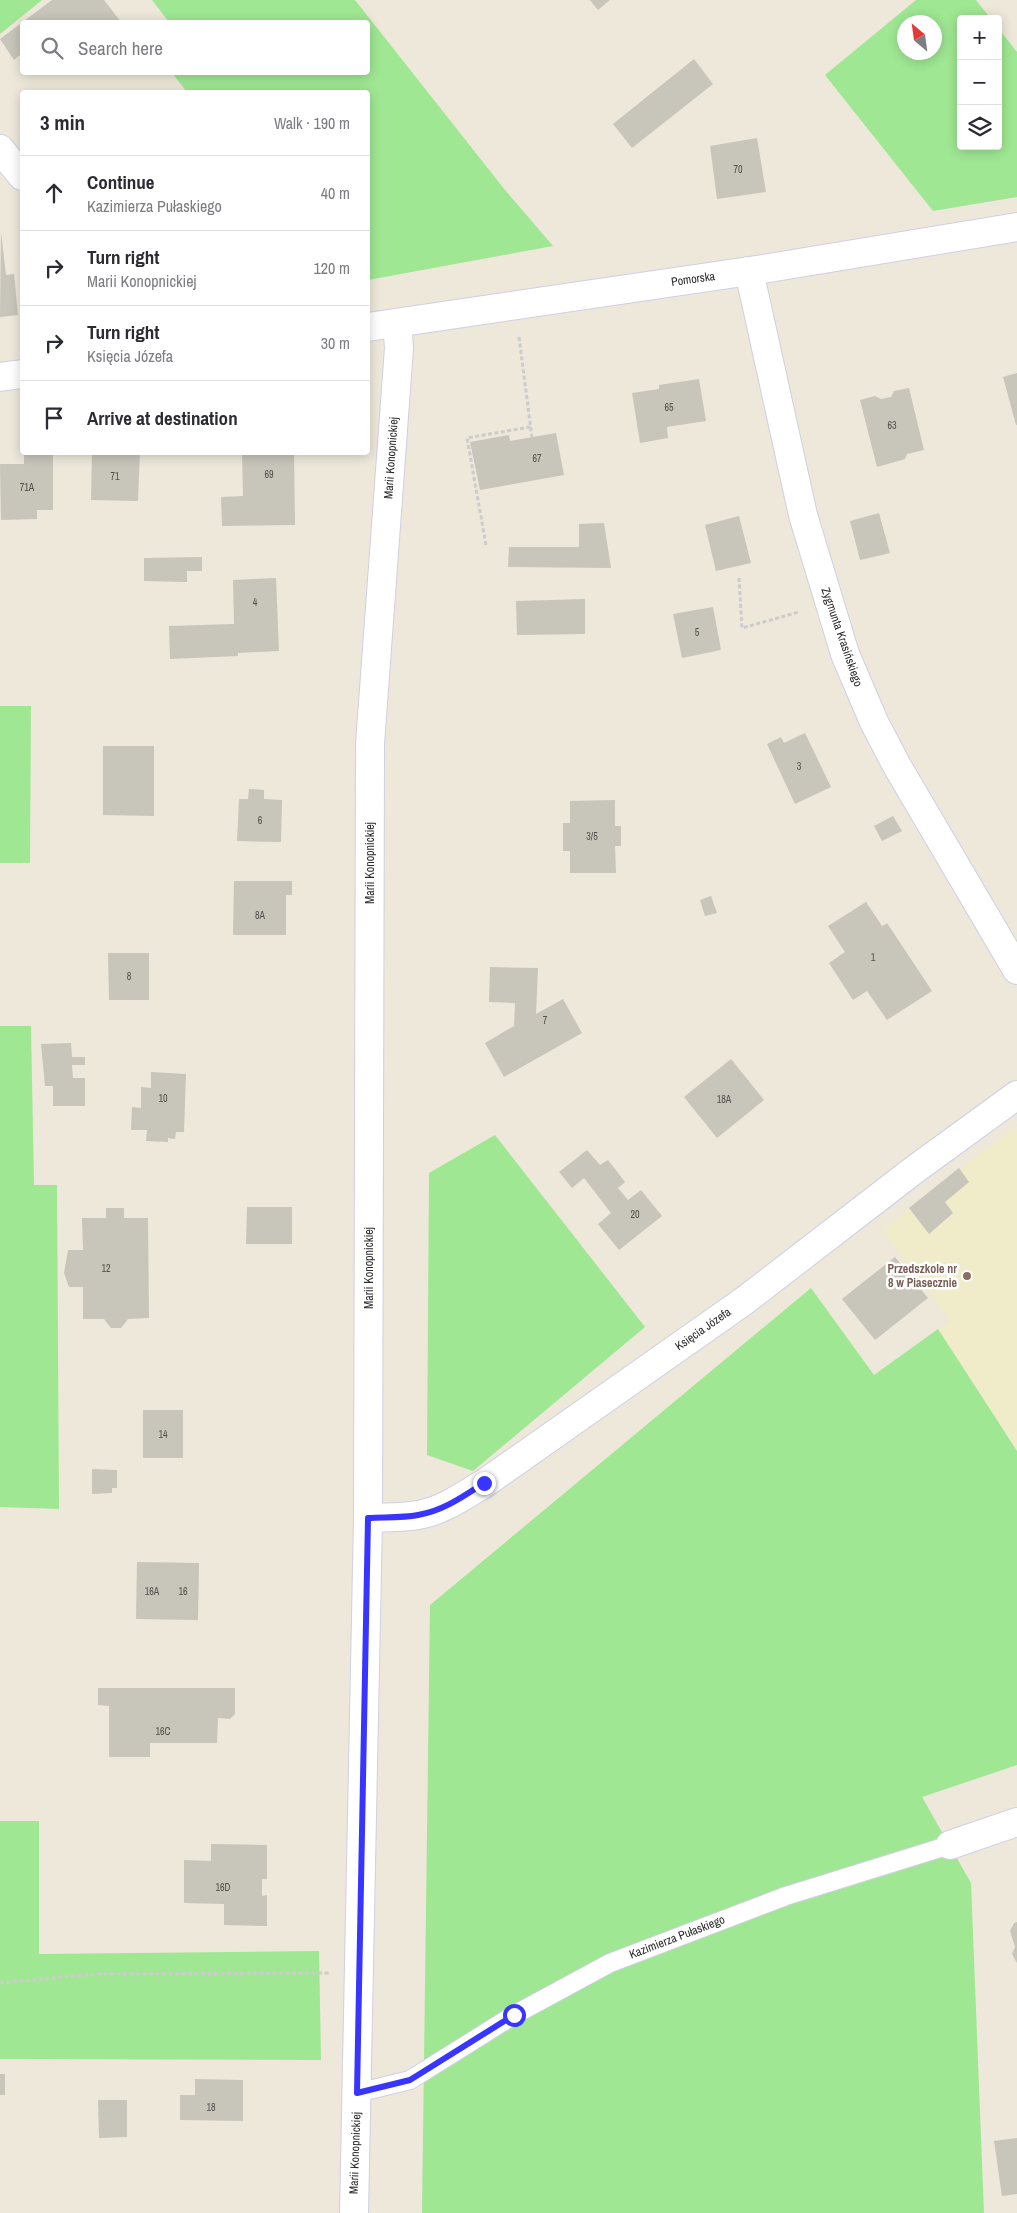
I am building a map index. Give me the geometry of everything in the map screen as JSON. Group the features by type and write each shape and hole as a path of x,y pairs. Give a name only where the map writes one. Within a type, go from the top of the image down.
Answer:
{"street":[{"path":"0,149 20,174"},
{"name":"Pomorska","path":"370,327 749,271 1017,227"},
{"name":"Zygmunta Krasińskiego","path":"749,271 803,515 845,654 874,722 896,766 1017,970"},
{"name":"Marii Konopnickiej","path":"354,2213 368,1518 370,744 399,348 397,323"},
{"path":"0,377 20,374"},
{"name":"Księcia Józefa","path":"368,1518 418,1515 432,1512 448,1505 484,1483 744,1301 914,1170 1017,1095"},
{"name":"Kazimierza Pułaskiego","path":"950,1845 1017,1822"}],"lane":[{"name":"Kazimierza Pułaskiego","path":"357,2093 410,2080 514,2015 610,1963 786,1896 950,1845"}],"path":[{"path":"519,330 532,438"},
{"path":"486,544 467,438 530,427"},
{"path":"739,578 742,628 802,611"},
{"path":"0,1983 97,1974 359,1973"}],"shaded area":[{"name":"Przedszkole nr 8 w Piasecznie","path":"1017,1125 1017,1451 938,1329 950,1321 882,1230"}],"green space":[{"path":"0,0 42,0 0,34"},
{"path":"152,0 355,0 505,190 553,246 370,280 370,90 185,90 174,75 370,75 370,20 167,20"},
{"path":"916,0 976,0 988,15 957,15 957,150 1002,150 1002,33 1017,52 1017,197 933,211 825,75 897,16 897,60 942,60 942,15 898,15"},
{"path":"0,706 31,706 30,863 0,863"},
{"path":"0,1026 31,1026 34,1185 57,1185 59,1509 0,1507"},
{"path":"495,1135 645,1327 473,1471 427,1455 429,1173"},
{"path":"811,1288 874,1375 938,1329 1017,1451 1017,1765 922,1797 971,1883 984,2213 422,2213 430,1605"},
{"path":"0,1821 39,1821 39,1954 319,1951 321,2060 0,2059"}],"building":[{"path":"52,0 104,0 119,20 26,20"},
{"path":"590,0 610,0 598,10"},
{"path":"20,24 20,55 14,60 0,39"},
{"path":"694,59 713,84 632,148 613,124"},
{"path":"757,138 766,192 717,199 710,146"},
{"path":"1,232 6,275 14,274 18,315 0,317"},
{"path":"1017,373 1017,425 1016,425 1003,377"},
{"path":"699,379 706,421 667,427 668,438 640,443 632,393 659,389 659,385"},
{"path":"909,388 924,450 907,454 905,459 877,467 860,400 875,396 881,399 891,397 894,391"},
{"path":"556,433 564,475 480,490 470,442 509,435 510,441"},
{"path":"24,455 53,455 53,510 37,510 37,519 1,520 0,464 24,464"},
{"path":"92,455 140,455 138,501 91,500"},
{"path":"242,455 294,455 295,525 222,526 221,497 243,496"},
{"path":"879,513 890,553 860,560 850,521"},
{"path":"739,516 751,563 716,571 705,525"},
{"path":"604,523 611,568 508,567 509,547 579,547 579,524"},
{"path":"202,557 202,571 187,571 187,582 144,581 144,558"},
{"path":"276,578 279,651 238,653 238,656 170,659 169,626 234,624 233,580"},
{"path":"585,599 585,634 517,635 516,601"},
{"path":"713,607 721,650 682,658 673,614"},
{"path":"805,733 831,787 795,804 767,744 781,737 784,743"},
{"path":"103,746 154,746 154,816 103,815"},
{"path":"249,789 264,790 264,799 282,800 281,842 237,841 239,799 248,799"},
{"path":"615,800 615,826 621,826 621,846 615,846 616,873 570,873 570,851 563,851 563,823 570,823 570,801"},
{"path":"893,816 902,831 882,841 874,826"},
{"path":"234,881 292,881 292,895 286,895 286,935 233,935"},
{"path":"711,896 717,913 705,916 700,900"},
{"path":"866,902 882,926 887,923 932,991 887,1020 867,991 853,1000 829,963 845,952 828,926"},
{"path":"108,953 149,953 149,1000 109,1000"},
{"path":"490,967 538,968 536,1014 563,999 582,1033 504,1077 485,1043 514,1026 515,1003 489,1002"},
{"path":"71,1043 72,1057 85,1057 85,1065 72,1065 73,1078 85,1078 85,1106 53,1106 53,1086 45,1086 41,1044"},
{"path":"731,1059 764,1100 717,1138 684,1097"},
{"path":"151,1072 186,1074 184,1132 176,1132 175,1139 168,1138 168,1142 146,1141 147,1130 131,1130 132,1107 141,1108 141,1087 151,1088"},
{"path":"587,1150 600,1165 608,1160 625,1182 618,1188 628,1200 641,1190 662,1216 619,1250 598,1224 611,1213 584,1178 572,1188 559,1172"},
{"path":"959,1168 969,1182 945,1202 953,1213 929,1234 909,1208"},
{"path":"247,1207 292,1207 292,1244 246,1244"},
{"path":"106,1208 124,1208 124,1218 148,1218 149,1318 128,1319 121,1328 111,1328 104,1319 83,1319 83,1287 69,1287 64,1273 68,1250 83,1250 82,1218 106,1218"},
{"path":"895,1257 928,1298 875,1340 842,1299"},
{"path":"143,1410 183,1410 183,1458 143,1458"},
{"path":"92,1469 117,1470 117,1488 112,1488 112,1493 92,1494"},
{"path":"137,1562 199,1563 198,1620 136,1619"},
{"path":"98,1688 235,1688 235,1714 230,1719 218,1718 217,1743 150,1743 150,1757 109,1757 109,1706 98,1705"},
{"path":"211,1844 267,1845 267,1879 262,1879 262,1896 267,1895 267,1926 224,1925 224,1904 184,1903 184,1860 211,1861"},
{"path":"1017,1922 1017,1963 1012,1954 1015,1947 1010,1931 1014,1923"},
{"path":"0,2074 5,2074 5,2095 0,2095"},
{"path":"195,2079 243,2080 243,2121 180,2120 180,2095 195,2095"},
{"path":"98,2100 127,2100 127,2137 99,2138"},
{"path":"1017,2138 1017,2194 1002,2196 994,2141"}],"place":[{"name":"Przedszkole nr 8 w Piasecznie","path":"967,1276"}],"route":[{"path":"484,1483 448,1505 432,1512 418,1515 368,1518 357,2093 410,2080 514,2015"}]}
